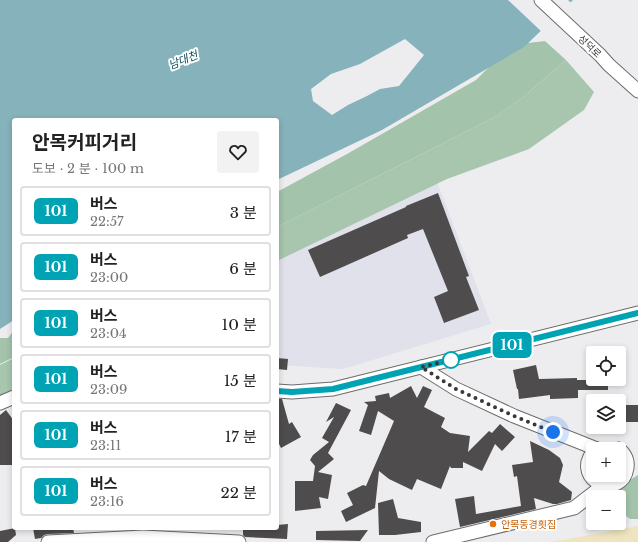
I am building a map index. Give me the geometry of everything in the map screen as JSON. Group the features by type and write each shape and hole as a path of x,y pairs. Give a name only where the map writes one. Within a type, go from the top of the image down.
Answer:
{"street":[{"name":"성덕로","path":"541,0 638,91"},
{"path":"279,391 292,392 333,389 638,313"},
{"path":"421,367 456,389 514,416 586,445"},
{"path":"0,402 12,398"},
{"path":"626,455 626,473"},
{"path":"596,482 599,484 610,485 619,482"},
{"path":"433,542 574,508 604,485"},
{"path":"48,542 143,537 239,542"}],"shaded area":[{"path":"436,179 491,324 343,369 279,365 279,254"}],"green space":[{"path":"545,41 566,60 523,97 497,116 279,226 279,191 476,80 503,53 520,44"},
{"path":"566,60 594,92 584,110 529,149 447,179 279,260 279,226 497,116 523,97"},
{"path":"12,333 12,358 0,364 0,338 8,338"},
{"path":"12,359 12,392 0,397 0,365"},
{"path":"638,475 638,519 630,519 626,516 626,490 616,490"}],"sand":[{"path":"638,526 638,542 549,542 616,530 626,530 626,528"}],"water":[{"name":"남대천","path":"0,0 573,0 524,47 382,130 279,179 279,118 12,118 12,321 0,329","holes":["405,39 424,55 399,86 380,89 332,115 313,101 311,89 331,74 360,64"]}],"pier":[{"path":"508,0 568,0 572,4 542,32"}],"building":[{"path":"438,193 469,276 466,277 479,310 444,323 434,297 448,291 423,229 407,235 408,238 320,277 308,250"},
{"path":"279,358 288,359 287,370 279,369"},
{"path":"536,365 539,379 577,378 577,380 586,380 586,386 608,386 608,390 578,390 578,398 550,399 550,395 519,399 513,370"},
{"path":"411,386 417,398 423,386 432,390 424,407 445,418 441,427 450,433 470,436 468,452 489,431 492,433 500,424 515,437 502,451 495,444 482,471 463,462 463,468 451,468 450,466 441,489 417,479 412,490 389,479 379,471 375,508 346,522 341,511 353,505 347,493 363,485 366,486 394,421 378,411 371,435 359,431 368,405 364,402 376,401 375,396 389,393 390,398"},
{"path":"279,399 282,399 289,424 292,422 301,437 281,448 279,444"},
{"path":"336,403 351,410 328,453 334,459 318,472 332,475 328,499 319,497 321,508 295,511 295,481 313,481 315,466 310,460 313,455 329,442 322,438 334,417 326,422"},
{"path":"626,405 638,405 638,422 626,422"},
{"path":"6,410 12,418 12,465 0,465 0,415"},
{"path":"530,441 549,450 560,458 563,465 559,482 572,492 571,500 553,504 534,498 536,509 460,527 455,499 474,496 476,514 521,506 517,476 514,477 512,465 533,462"},
{"path":"393,499 398,518 421,522 421,532 379,535 378,503"},
{"path":"288,524 287,539 245,537 243,535 243,530 279,530 279,525"},
{"path":"12,529 12,530 15,530 16,535 8,542 0,542 0,531"},
{"path":"33,530 73,530 74,533 48,534 41,538 35,539"},
{"path":"368,530 360,541 316,540 316,531"}],"bus line":[{"name":"101","path":"279,391 292,392 333,389 638,313"}],"place":[{"name":"안목동경횟집","path":"493,524"}],"route":[{"path":"451,360 421,367 456,389 553,432"}]}
